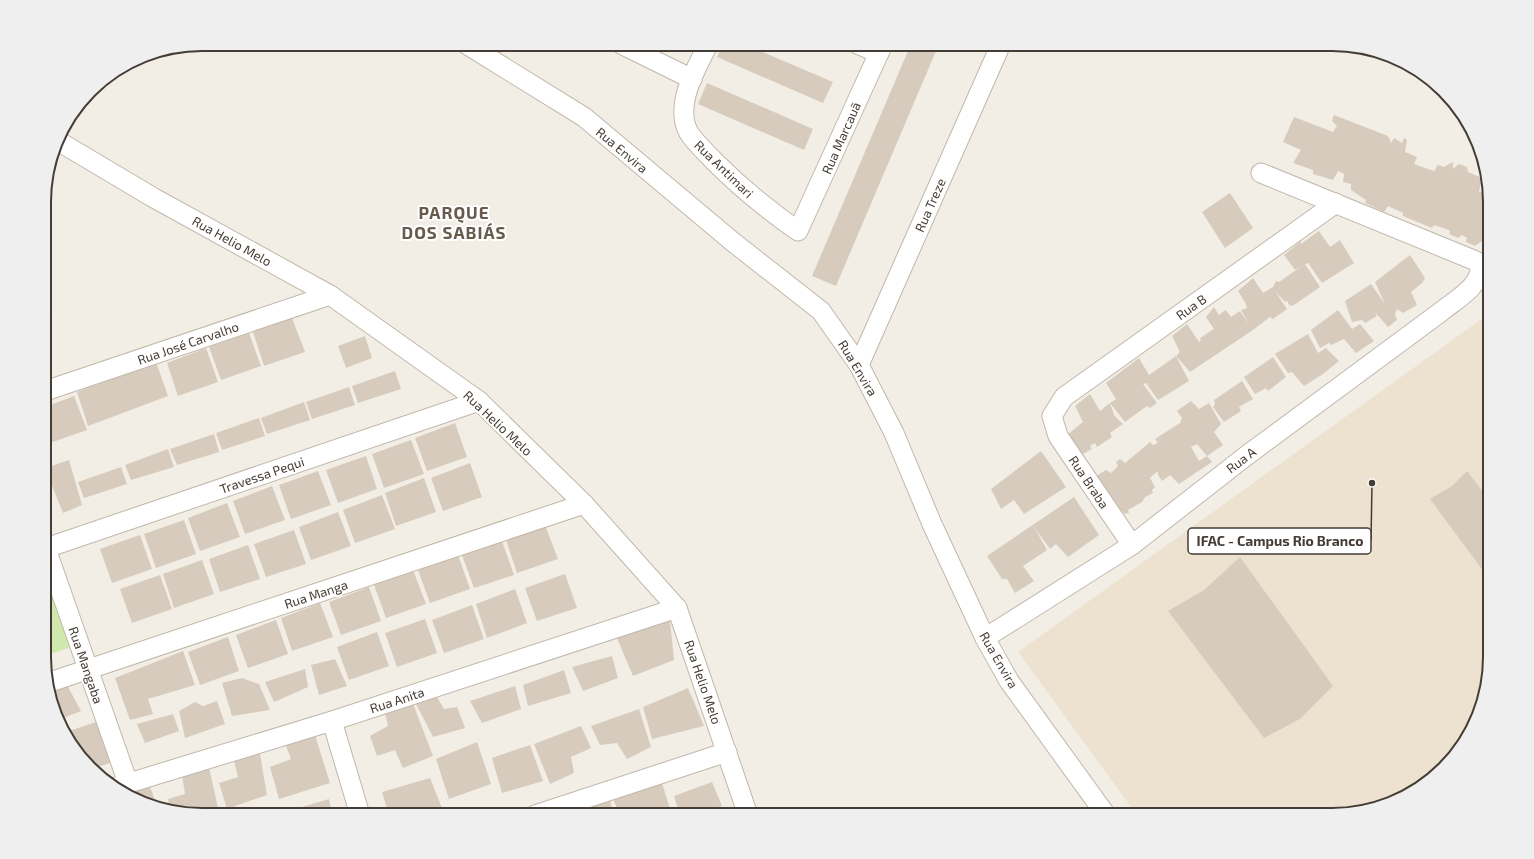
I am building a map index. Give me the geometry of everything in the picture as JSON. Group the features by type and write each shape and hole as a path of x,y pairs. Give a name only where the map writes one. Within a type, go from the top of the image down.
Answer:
{"street":[{"name":"Rua Envira","path":"477,51 590,122 733,242 821,311 859,365 894,434 932,524 985,638 1009,681 1101,808"},
{"path":"635,51 692,79"},
{"name":"Rua Antimari","path":"705,51 692,79 686,97 684,115 685,125 690,135 736,183 775,215 798,231"},
{"name":"Rua Marcauã","path":"798,231 880,51"},
{"name":"Rua Treze","path":"859,365 998,51"},
{"name":"Rua Helio Melo","path":"63,144 154,198 330,295 479,401 584,504 677,608 746,808"},
{"path":"1260,173 1336,204"},
{"name":"Rua A","path":"985,638 1132,545 1246,456 1442,311 1471,288 1479,278 1480,266 1476,261 1336,204"},
{"name":"Rua B","path":"1052,416 1064,397 1336,204"},
{"name":"Rua José Carvalho","path":"51,389 330,295"},
{"name":"Travessa Pequi","path":"51,545 479,401"},
{"name":"Rua Braba","path":"1052,416 1058,436 1132,545"},
{"name":"Rua Manga","path":"53,681 584,504"},
{"name":"Rua Mangaba","path":"51,562 88,670 122,785"},
{"name":"Rua Anita","path":"122,785 332,722 677,608"},
{"path":"332,722 358,808"},
{"path":"556,808 727,752"}],"shaded area":[{"path":"1483,318 1482,676 1475,705 1463,732 1452,749 1439,764 1424,777 1407,788 1380,800 1342,808 1132,808 1018,652"}],"green space":[{"path":"51,584 71,647 51,654"}],"building":[{"path":"720,51 760,51 833,82 823,103 717,57"},
{"path":"908,51 936,51 836,286 812,276"},
{"path":"707,83 813,129 804,150 698,104"},
{"path":"1334,115 1388,136 1391,143 1394,138 1402,143 1404,138 1407,140 1405,152 1417,157 1414,164 1434,171 1438,165 1444,167 1453,162 1453,169 1459,164 1467,167 1468,172 1481,178 1479,192 1483,192 1482,241 1475,246 1466,242 1467,238 1462,235 1458,238 1449,234 1449,230 1434,225 1432,228 1403,216 1403,213 1388,206 1384,212 1365,203 1366,200 1351,190 1351,184 1343,182 1344,174 1338,171 1333,180 1313,174 1313,170 1293,163 1301,150 1283,142 1294,117 1333,132 1337,126 1332,121"},
{"path":"1230,193 1253,228 1225,248 1202,212"},
{"path":"1319,231 1330,247 1340,240 1354,263 1322,283 1308,263 1305,264 1320,287 1294,305 1290,306 1287,301 1285,302 1275,291 1287,309 1273,319 1270,317 1190,372 1176,356 1180,352 1172,336 1187,324 1199,342 1201,340 1200,338 1214,329 1206,317 1214,307 1219,315 1226,310 1231,317 1240,311 1249,324 1241,310 1247,308 1246,304 1238,291 1253,278 1263,293 1273,287 1276,281 1279,282 1302,266 1295,270 1284,255 1301,241 1301,244"},
{"path":"1410,255 1425,278 1422,283 1411,292 1417,305 1403,313 1397,309 1395,314 1397,320 1388,327 1375,312 1377,316 1365,323 1362,320 1352,322 1345,301 1371,284 1385,304 1375,282"},
{"path":"1338,310 1352,329 1360,324 1374,341 1356,353 1344,339 1331,345 1329,343 1320,348 1311,330"},
{"path":"292,318 305,352 264,366 253,332"},
{"path":"249,333 261,366 221,380 209,347"},
{"path":"1308,334 1318,353 1326,348 1339,361 1323,374 1304,386 1292,372 1288,373 1275,354"},
{"path":"365,336 372,358 346,368 338,346"},
{"path":"206,348 218,382 178,396 167,363"},
{"path":"1176,356 1189,381 1158,400 1146,383 1143,384 1157,403 1150,408 1147,406 1125,422 1110,403 1116,399 1106,383 1139,358 1149,375"},
{"path":"1273,357 1286,377 1268,391 1266,388 1255,394 1244,377"},
{"path":"156,362 168,396 88,426 77,392"},
{"path":"395,371 401,389 358,403 352,386"},
{"path":"1242,381 1253,399 1239,407 1241,411 1224,422 1213,407 1215,404 1214,400"},
{"path":"349,387 355,405 312,419 306,402"},
{"path":"1090,394 1100,411 1110,403 1114,415 1123,424 1110,433 1112,437 1097,447 1095,443 1090,446 1092,449 1081,455 1067,435 1083,422 1075,406"},
{"path":"74,396 87,430 51,443 51,405"},
{"path":"1191,401 1199,409 1209,403 1221,424 1214,432 1223,445 1207,456 1212,462 1179,484 1170,475 1162,481 1158,475 1158,471 1150,478 1155,487 1152,490 1153,493 1145,497 1142,502 1128,510 1129,513 1125,514 1113,503 1096,476 1106,470 1111,473 1118,466 1116,462 1120,459 1125,463 1150,442 1153,445 1158,443 1155,439 1180,423 1182,418 1177,411","holes":["1197,444 1207,456 1199,461 1191,447"]},
{"path":"304,402 310,420 267,434 261,418"},
{"path":"259,418 265,436 222,450 216,433"},
{"path":"455,423 467,457 427,471 415,438"},
{"path":"214,434 219,452 177,465 170,449"},
{"path":"411,440 424,474 384,488 372,454"},
{"path":"168,449 174,467 131,480 125,465"},
{"path":"1041,451 1066,487 1024,514 1014,500 1001,509 991,489"},
{"path":"366,456 377,489 338,503 326,470"},
{"path":"69,460 82,505 63,513 51,483 51,466"},
{"path":"470,463 482,497 443,511 431,478"},
{"path":"121,467 127,484 84,498 78,482"},
{"path":"318,471 331,505 291,519 279,485"},
{"path":"1467,471 1483,492 1483,571 1430,499 1452,486"},
{"path":"424,478 436,512 396,526 385,493"},
{"path":"272,486 285,520 245,534 233,501"},
{"path":"382,495 395,529 355,543 343,510"},
{"path":"1074,497 1099,535 1068,557 1056,544 1050,549 1034,527 1047,550 1023,566 1034,581 1015,593 1007,579 1002,579 987,556"},
{"path":"227,503 240,537 200,551 188,518"},
{"path":"338,512 351,546 311,560 299,527"},
{"path":"184,520 196,554 156,568 144,534"},
{"path":"545,525 558,559 517,573 506,540"},
{"path":"294,530 306,564 266,577 254,544"},
{"path":"140,535 152,569 112,583 100,549"},
{"path":"502,541 514,575 474,588 462,555"},
{"path":"248,545 260,579 220,592 209,559"},
{"path":"458,555 470,589 430,603 418,570"},
{"path":"1240,557 1333,686 1300,719 1264,738 1168,611 1204,590"},
{"path":"202,560 214,594 174,608 163,574"},
{"path":"413,570 426,604 386,618 374,585"},
{"path":"565,574 577,608 537,621 525,588"},
{"path":"160,575 172,609 132,623 120,589"},
{"path":"369,587 381,621 341,635 329,602"},
{"path":"515,589 527,623 487,638 476,604"},
{"path":"320,603 333,637 292,651 281,618"},
{"path":"472,605 484,639 444,653 432,620"},
{"path":"425,619 437,653 397,667 385,633"},
{"path":"276,620 288,654 248,668 236,635"},
{"path":"670,621 674,660 633,676 616,636"},
{"path":"377,632 389,666 349,680 337,647"},
{"path":"228,637 239,671 200,685 188,652"},
{"path":"183,651 195,685 148,699 153,714 130,720 115,678"},
{"path":"612,656 618,678 583,691 572,667"},
{"path":"335,659 347,686 319,695 311,665"},
{"path":"305,669 308,687 274,702 265,682"},
{"path":"564,670 571,693 528,706 523,685"},
{"path":"242,678 259,684 270,710 232,716 222,683"},
{"path":"67,685 81,711 64,718 55,691"},
{"path":"515,686 521,709 482,723 470,701"},
{"path":"688,688 704,726 652,739 643,707"},
{"path":"434,692 444,709 457,707 465,728 433,737 413,698"},
{"path":"217,701 225,724 185,738 179,711 195,702 203,706"},
{"path":"412,701 433,756 403,768 395,750 377,756 370,736 388,726 384,708"},
{"path":"639,709 651,747 627,759 617,743 600,745 591,726"},
{"path":"173,714 179,731 145,743 137,724"},
{"path":"99,721 110,763 99,767 95,764 82,749 70,731"},
{"path":"581,726 591,748 571,757 574,773 550,784 534,744"},
{"path":"314,732 330,783 279,799 270,767 291,759 285,743"},
{"path":"477,742 491,784 449,799 436,759"},
{"path":"530,745 543,781 502,793 492,758"},
{"path":"259,748 267,795 227,808 219,783 238,777 233,757"},
{"path":"209,767 218,808 192,808 169,804 168,799 185,794 182,775"},
{"path":"430,778 442,808 387,808 382,792"},
{"path":"661,780 670,808 617,808 613,799"},
{"path":"712,782 722,806 716,808 678,808 674,796"},
{"path":"150,787 155,800 144,796 134,791"},
{"path":"329,799 331,808 302,808"},
{"path":"610,799 612,808 586,808 585,805"}],"place":[{"name":"IFAC - Campus Rio Branco","path":"1372,483"}],"district":[{"name":"PARQUE DOS SABIÁS","path":"454,223"}]}
